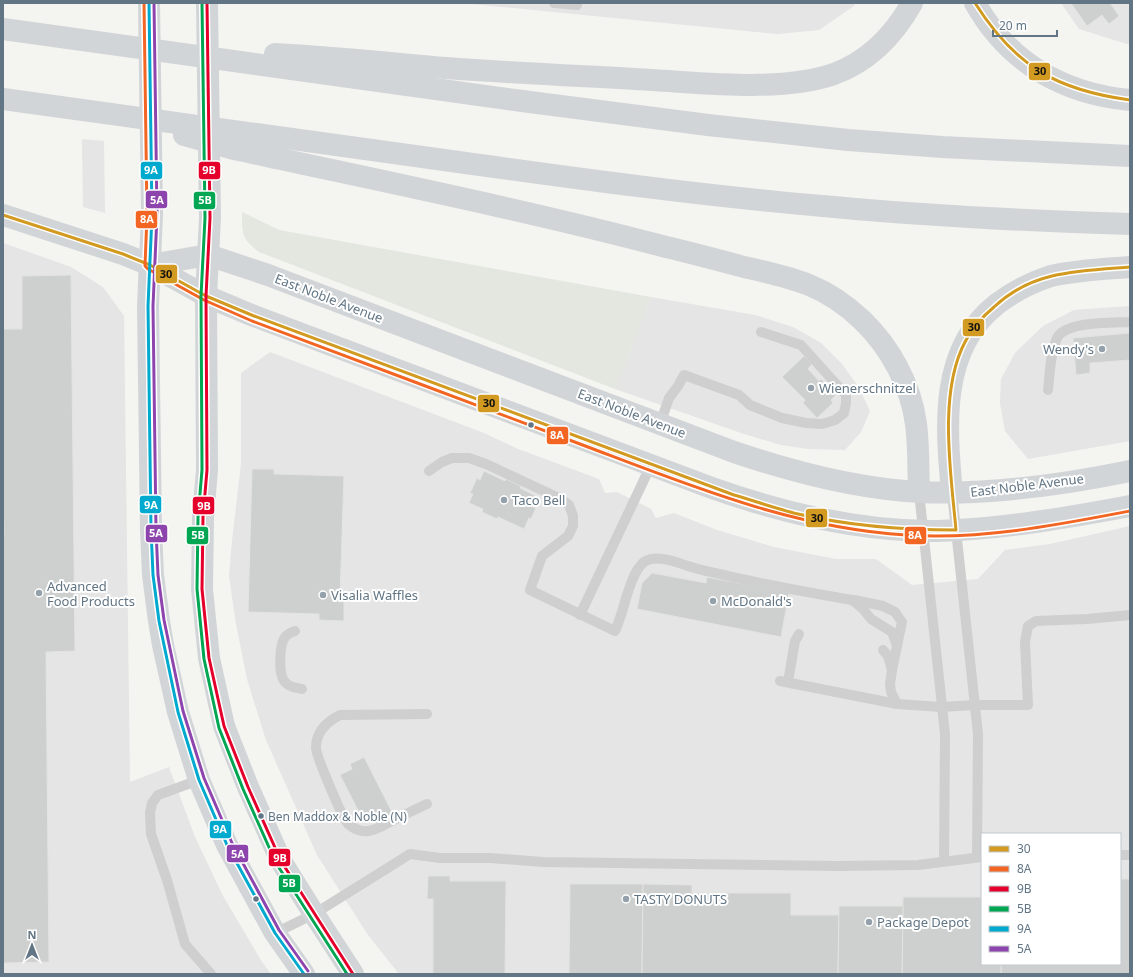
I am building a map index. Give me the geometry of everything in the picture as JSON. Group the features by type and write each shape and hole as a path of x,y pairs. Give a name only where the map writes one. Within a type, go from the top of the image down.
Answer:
{"main road":[{"path":"149,3 152,187 148,306 151,529 154,583 163,644 184,735 199,780 227,845 275,933 304,974"},
{"path":"207,3 210,196 206,296 207,470 203,518 202,589 211,673 224,726 248,787 281,861 353,974"},
{"path":"125,46 333,57 447,68 566,75 738,84 784,83 818,79 859,62 873,52 889,37 901,22 912,3"},
{"path":"975,3 998,37 1014,53 1034,68 1057,81 1082,91 1101,96 1130,100"},
{"path":"3,29 522,101 708,125 840,139 926,146 1130,156"},
{"path":"3,99 553,175 710,195 834,208 1023,220 1130,224"},
{"path":"106,113 230,148 608,232 780,275 813,286 834,298 861,320 878,338 898,369 906,387 915,417 918,443 919,492"},
{"path":"3,215 123,254 150,265 206,296 298,333 651,465 734,495 798,514 876,527 923,530 956,530 1030,523 1130,506"},
{"name":"East Noble Avenue","path":"150,265 208,255 268,276 734,452 784,468 851,483 919,492 952,493 1000,490 1130,471"},
{"path":"952,493 949,453 950,390 958,356 966,338 976,325 986,313 1013,293 1043,279 1076,272 1130,268"}],"lane":[{"path":"554,3 577,5 577,3"},
{"path":"1048,390 1051,363 1058,337 1066,330 1078,326 1130,322"},
{"path":"660,424 669,398 684,375 739,395 750,405 782,418 806,423 822,424 835,420 844,413 846,395 801,345 761,332"},
{"path":"429,471 442,462 452,458 469,458 486,464 561,499 569,505 573,516 573,526 568,536 542,556 530,590 615,631 623,613 634,576 638,568 646,561 656,559 671,560 704,572 883,606 895,612 902,622 890,684 891,692 897,704"},
{"path":"580,615 651,465"},
{"path":"919,492 945,734 944,861"},
{"path":"275,933 314,914 410,854 440,858 490,858 543,862 837,866 918,865 980,857 978,734 952,493"},
{"path":"852,600 863,609 871,619 892,632 897,646"},
{"path":"799,634 795,641 784,682 897,704 942,707 975,705 1028,705 1025,642 1028,626 1036,621 1087,619 1130,615"},
{"path":"295,631 287,635 282,644 280,673 284,682 292,687 302,689"},
{"path":"883,650 888,656 892,670"},
{"path":"427,714 340,715 329,721 321,731 317,740 316,749 328,783 347,824 358,830 368,831 380,828 427,804"},
{"path":"199,780 158,795 152,803 150,813 151,834 167,880 185,944 211,974"}],"shaded area":[{"path":"461,3 855,3 854,6 819,30 778,34"},
{"path":"1061,3 1130,3 1130,45 1079,29"},
{"path":"82,139 104,141 105,213 83,207"},
{"path":"242,212 279,230 651,297 615,389 259,252 249,243 244,235 242,226"},
{"path":"3,243 71,267 103,287 124,316 130,782 169,767 195,837 223,896 262,962 271,974 3,974"},
{"path":"651,297 755,315 793,327 821,343 842,364 858,386 870,411 861,432 845,450 808,449 781,445 744,434 615,389"},
{"path":"1130,306 1130,441 1028,459 1005,431 1000,403 1001,379 1015,353 1043,326 1074,310"},
{"path":"270,352 484,433 518,449 599,479 605,493 617,492 651,509 656,518 674,513 717,530 774,547 836,559 876,559 912,585 978,579 1005,550 1050,544 1130,526 1130,974 399,974 368,935 317,855 266,740 247,679 236,624 229,576 241,464 241,373"}],"building":[{"path":"1071,3 1110,3 1119,16 1109,24 1102,15 1087,26"},
{"name":"Advanced Food Products","path":"71,275 75,651 46,652 49,962 3,963 3,329 22,329 22,276"},
{"name":"Wendy's","path":"1130,333 1130,360 1090,363 1090,373 1076,375 1073,338"},
{"name":"Wienerschnitzel","path":"804,356 812,364 808,369 819,381 821,379 837,394 831,400 833,403 817,418 803,403 805,400 782,377"},
{"path":"252,469 274,469 274,474 344,476 340,597 344,597 344,621 319,620 319,614 248,612"},
{"name":"Taco Bell","path":"484,471 505,481 506,479 521,486 520,488 538,497 533,507 536,508 524,529 498,517 497,519 482,512 483,509 469,503 473,494 470,493 477,478 480,480"},
{"name":"McDonald's","path":"652,573 706,583 707,577 789,593 781,637 637,609 642,583"},
{"path":"364,757 393,814 376,824 372,816 363,820 340,775 352,769 350,764"},
{"path":"428,876 450,876 450,881 506,881 505,974 433,974 433,899 427,899"},
{"path":"1121,879 1130,879 1130,974 1001,974 1001,965 1121,965"},
{"path":"570,884 643,884 642,974 569,974"},
{"path":"643,884 692,885 692,893 791,893 791,915 839,915 838,974 642,974"},
{"path":"903,897 981,897 981,965 1001,965 1001,974 902,974"},
{"path":"839,906 903,906 902,974 838,974"}],"transit line":[{"name":"8A","path":"144,3 147,215 145,266 204,300 252,321 699,489 780,514 863,531 934,536 1019,530 1130,511"},
{"name":"9A","path":"149,3 152,215 148,306 151,529 153,575 159,621 178,712 199,780 227,845 275,933 304,974"},
{"name":"5A","path":"154,3 157,215 153,306 156,529 158,575 164,620 183,711 204,778 232,843 279,930 308,971"},
{"name":"5B","path":"202,3 205,218 201,296 202,470 198,517 197,589 204,659 219,728 243,789 276,863 347,974"},
{"name":"9B","path":"207,3 210,218 206,296 207,470 203,517 202,589 209,658 224,726 248,787 281,861 353,974"},
{"name":"30","path":"975,3 990,25 1006,43 1022,59 1040,71 1059,82 1080,89 1104,96 1130,100"},
{"name":"30","path":"3,215 123,254 150,265 206,296 254,316 734,495 790,512 837,522 916,529 956,530 948,434 949,409 957,362 965,342 978,323 1000,302 1021,288 1036,281 1071,272 1130,267"}],"place":[{"name":"Wendy's","path":"1102,349"},
{"name":"Wienerschnitzel","path":"811,388"},
{"name":"Taco Bell","path":"504,500"},
{"name":"Advanced Food Products","path":"39,593"},
{"name":"Visalia Waffles","path":"323,595"},
{"name":"McDonald's","path":"713,601"},
{"name":"Ben Maddox & Noble (N)","path":"261,816"},
{"name":"TASTY DONUTS","path":"626,899"},
{"name":"Package Depot","path":"869,922"}]}
